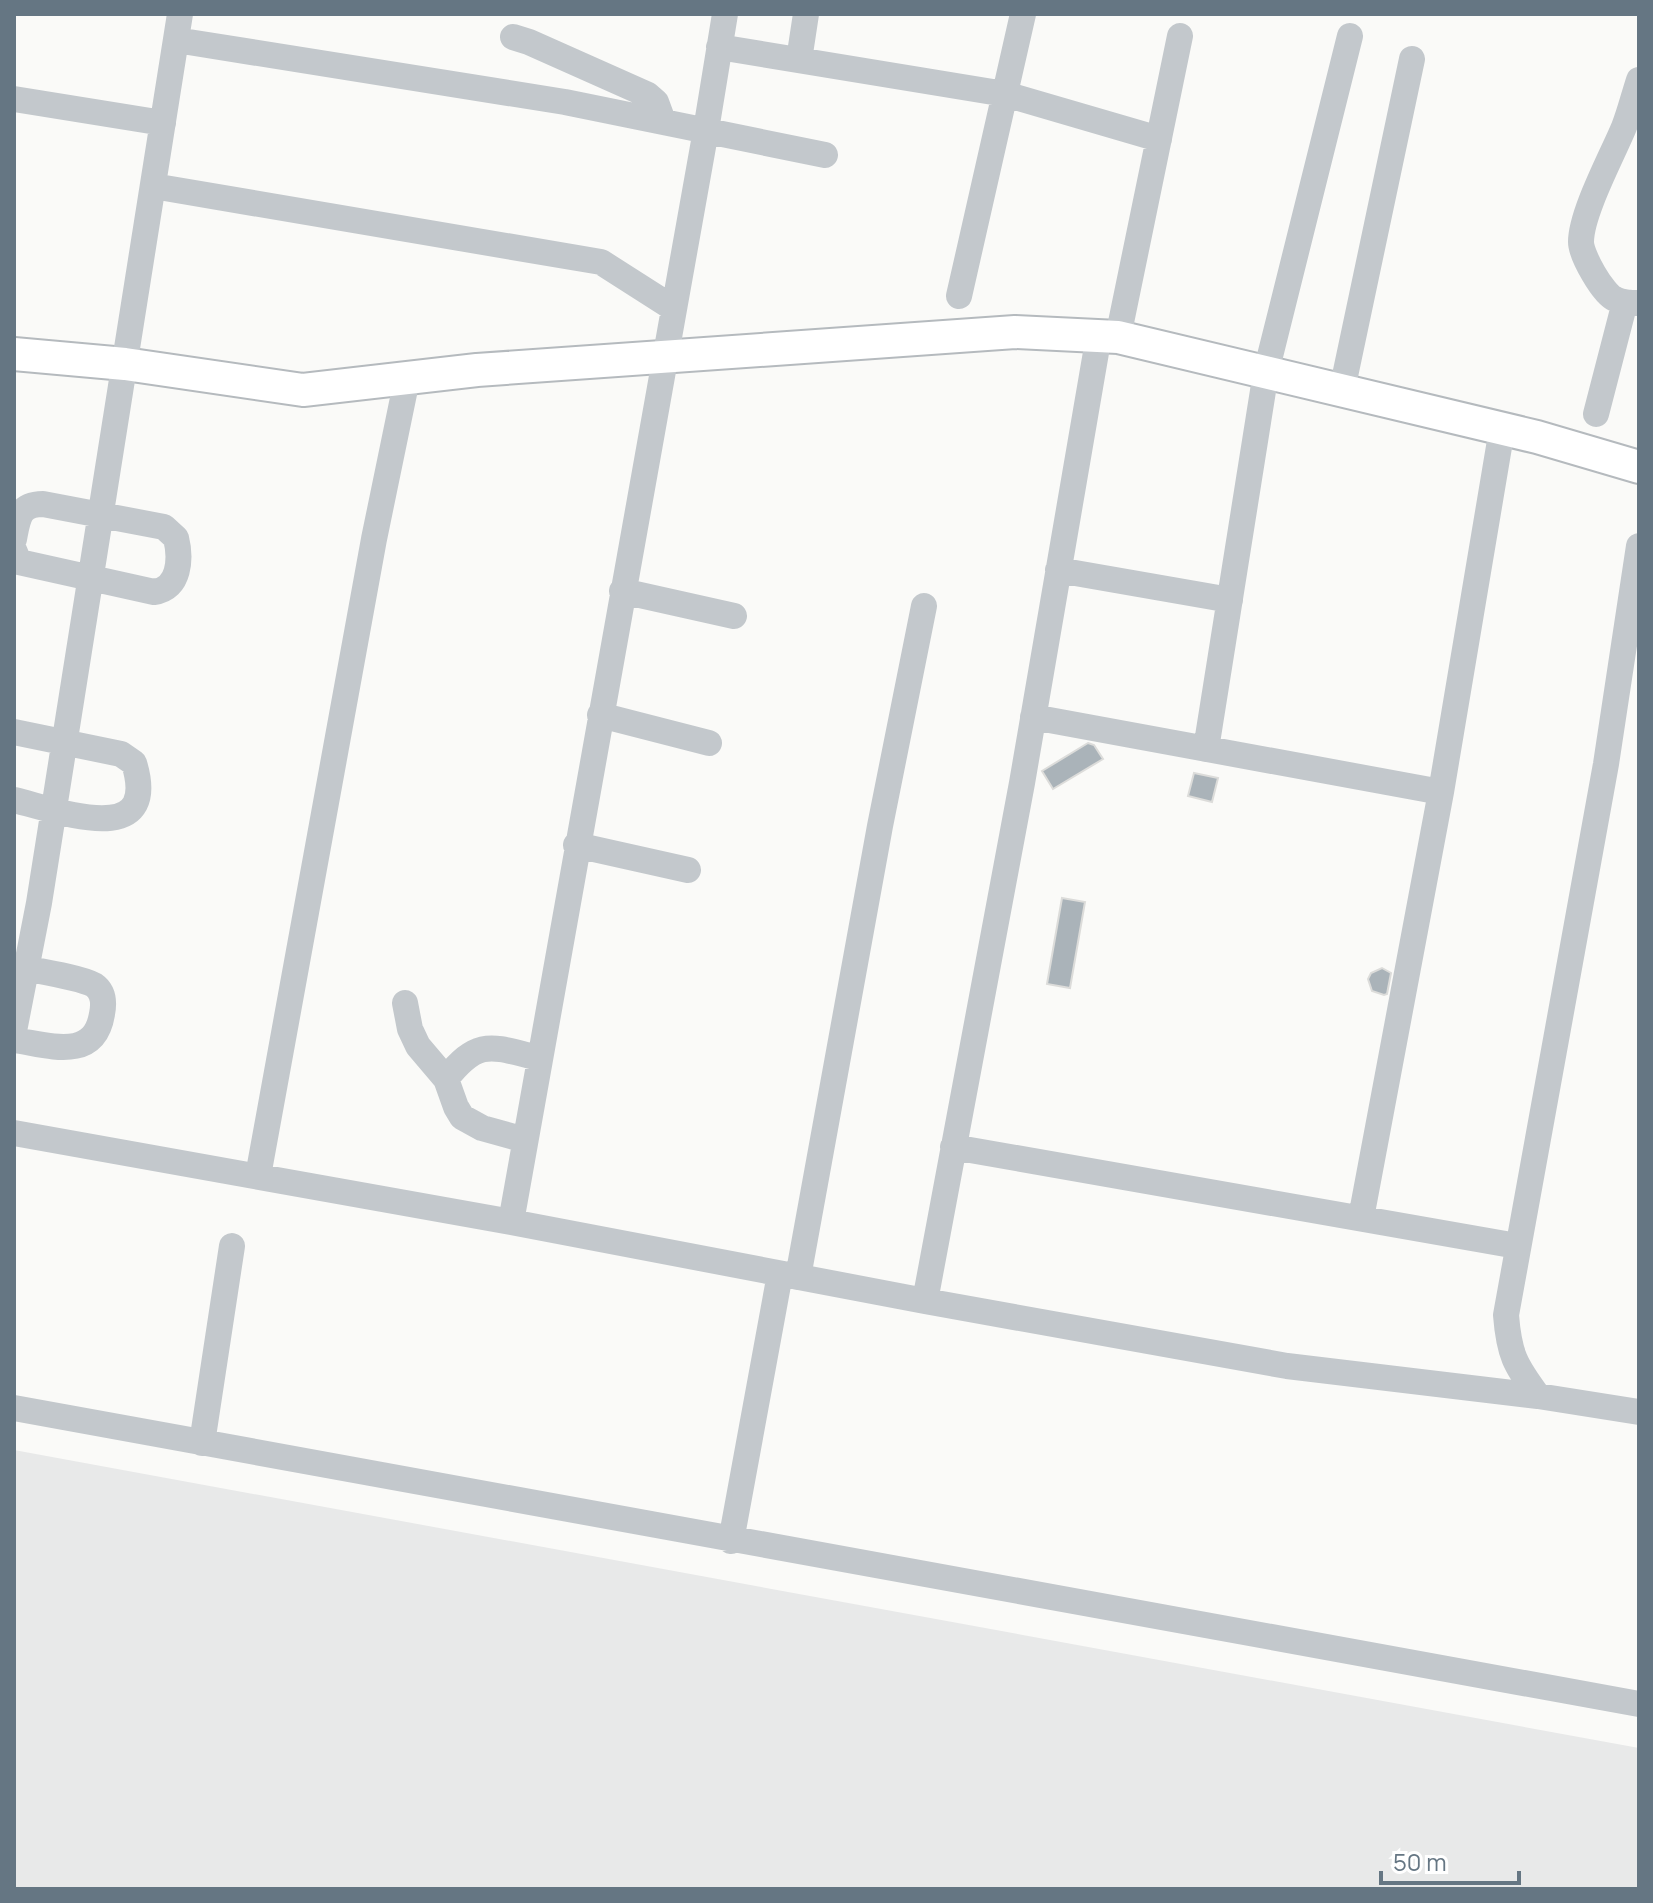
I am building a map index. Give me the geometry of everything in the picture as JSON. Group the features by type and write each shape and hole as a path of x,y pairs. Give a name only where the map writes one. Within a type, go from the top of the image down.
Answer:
{"main road":[{"path":"14,354 125,364 303,390 477,370 1015,332 1108,336 1502,429 1639,467"}],"street":[{"path":"14,1031 20,968 53,809 180,14"},
{"path":"511,1222 725,14"},
{"path":"799,60 806,14"},
{"path":"959,296 1023,14"},
{"path":"925,1301 1058,570 1108,336 1159,139 1180,36"},
{"path":"1206,749 1266,372 1350,36"},
{"path":"513,37 648,95 656,102 663,121"},
{"path":"176,40 565,102 825,155"},
{"path":"719,47 1005,94 1159,139"},
{"path":"1342,390 1412,59"},
{"path":"1596,414 1632,303 1609,295 1583,255 1581,236 1598,185 1625,125 1639,80"},
{"path":"14,99 163,123"},
{"path":"153,186 601,262 673,308"},
{"path":"258,1176 374,539 407,379"},
{"path":"1361,1218 1441,792 1502,429"},
{"path":"14,539 18,516 23,508 31,504 100,513 164,527 172,532 178,546 178,564 172,583 161,591 90,579 19,562 14,550"},
{"path":"1538,1396 1515,1366 1508,1341 1506,1315 1606,764 1639,546"},
{"path":"1058,570 1230,600"},
{"path":"622,591 734,616"},
{"path":"731,1541 789,1275 924,606"},
{"path":"600,715 709,743"},
{"path":"1033,717 1441,792"},
{"path":"14,732 129,757 137,773 138,788 131,811 119,818 104,820 14,800"},
{"path":"576,845 688,870"},
{"path":"14,1040 74,1048 94,1036 103,1006 102,995 91,984 20,968"},
{"path":"405,1003 410,1029 418,1046 446,1079 462,1117 482,1128 525,1140"},
{"path":"446,1079 470,1052 479,1049 497,1048 539,1058"},
{"path":"14,1133 1287,1366 1538,1396 1639,1412"},
{"path":"953,1147 1517,1246"},
{"path":"202,1443 232,1246"},
{"path":"14,1408 1639,1704"}],"shaded area":[{"path":"14,1450 1639,1748 1639,1889 14,1889"}],"building":[{"path":"1088,743 1094,745 1103,759 1053,789 1042,771"},
{"path":"1194,773 1218,778 1212,802 1188,796"},
{"path":"1062,898 1085,902 1070,988 1047,984"},
{"path":"1382,968 1391,973 1387,994 1384,995 1372,991 1368,979 1371,973"}]}
